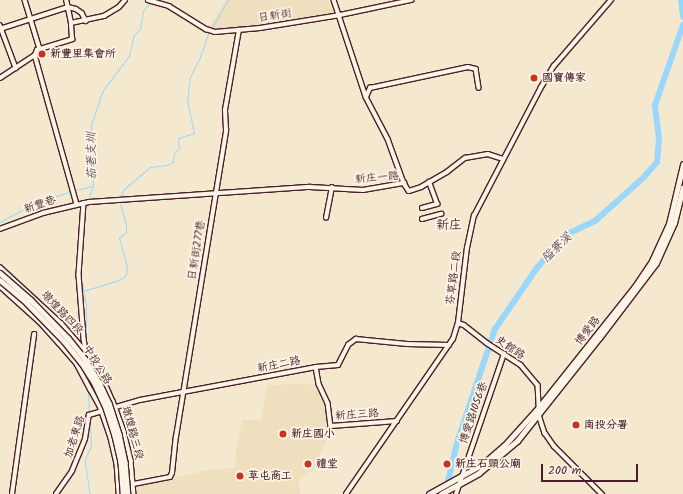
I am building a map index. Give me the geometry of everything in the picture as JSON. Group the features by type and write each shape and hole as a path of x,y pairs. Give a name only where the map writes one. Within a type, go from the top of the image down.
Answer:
{"main road":[{"name":"博愛路","path":"662,247 674,208 683,165"},
{"name":"博愛路","path":"440,492 459,485 479,473 517,441 637,291 674,223 683,188"},
{"name":"博愛路","path":"440,492 497,453 540,406 654,262"},
{"name":"中投公路","path":"0,273 31,300 68,338 85,359 99,382 109,403 119,434 125,462 128,494"},
{"name":"中投公路","path":"0,280 28,303 59,336 82,363 95,384 105,405 115,436 121,462 123,494"},
{"path":"429,494 440,492"}],"street":[{"path":"25,0 40,49"},
{"path":"0,78 35,55 37,50 70,40 72,38 71,23 66,0"},
{"path":"71,23 104,16 119,7 126,0"},
{"name":"日新街","path":"148,0 175,9 210,31 240,30 340,15 411,0"},
{"path":"334,0 366,97 388,139 404,183"},
{"name":"芬草路二段","path":"346,494 453,339 458,323 470,228 474,216 503,159 554,66 611,0"},
{"path":"16,68 0,27 68,7 76,9 82,14 86,21"},
{"name":"日新街277巷","path":"133,485 170,477 172,473 226,130 224,110 240,30"},
{"path":"35,55 77,204"},
{"path":"366,97 370,88 468,67 476,69 479,88"},
{"name":"新庄一路","path":"86,202 310,187 363,190 404,183 409,191 447,172 465,158 488,154 503,159"},
{"path":"422,208 436,204 429,182"},
{"path":"326,218 332,188"},
{"path":"86,202 79,275 84,339 87,353 88,385"},
{"name":"新豐巷","path":"0,229 43,213 86,202"},
{"path":"422,219 441,214"},
{"name":"墩煌路四段","path":"0,267 51,312 87,353 103,379"},
{"name":"墩煌路四段","path":"0,286 40,322 59,343 77,364 92,390"},
{"name":"史館路","path":"458,323 464,325 487,343 521,365 538,385 540,406 539,413 545,433 554,446 602,494"},
{"path":"12,494 34,335"},
{"name":"新庄二路","path":"102,411 115,406 184,392 316,367 338,365 348,345 356,339 369,339 407,344 449,345"},
{"name":"博愛路1056巷","path":"456,494 503,353"},
{"name":"新庄三路","path":"316,367 318,384 328,403 330,426 397,421"},
{"name":"墩煌路三段","path":"103,379 115,406 124,432 131,460 134,494"},
{"name":"墩煌路三段","path":"92,390 102,411 115,457 119,494"},
{"name":"加老東路","path":"56,494 72,471 80,454 85,438 89,415 102,411"},
{"path":"118,487 133,485"}],"shaded area":[{"path":"226,0 328,0 334,13 241,28 212,30 209,28"},
{"name":"新庄國小","path":"267,385 316,385 326,403 327,439 314,468 299,480 300,494 137,494 136,486 209,470 235,468 236,452 242,420 261,420"}],"waterway":[{"path":"211,29 228,0"},
{"name":"隘寮溪","path":"681,0 683,17"},
{"name":"茄荖支圳","path":"88,200 93,186 94,163 91,125 103,90 129,56 134,35 140,29 143,11 150,3"},
{"name":"隘寮溪","path":"445,494 457,443 495,329 537,268 556,246 570,233 595,221 644,177 657,162 659,139 655,105 683,25"},
{"path":"119,199 124,189 150,167 167,165 173,162 174,153 179,148 178,138 194,133 187,101 190,77 200,57 209,31"},
{"path":"0,222 31,205 92,186"},
{"path":"83,291 118,280 126,274 127,266 119,238 126,232 126,225 120,202"},
{"name":"茄荖支圳","path":"85,212 87,203"},
{"name":"茄荖支圳","path":"81,277 86,305 86,339 89,349"},
{"path":"88,392 89,413"},
{"path":"90,420 91,446 85,459 90,494"}],"place":[{"name":"新豐里集會所","path":"42,54"},
{"name":"國寶傳家","path":"534,78"},
{"name":"南投分署","path":"576,425"},
{"name":"新庄國小","path":"283,434"},
{"name":"禮堂","path":"308,464"},
{"name":"新庄石頭公廟","path":"447,464"},
{"name":"草屯商工","path":"240,476"}],"district":[{"name":"新庄","path":"449,226"}]}
